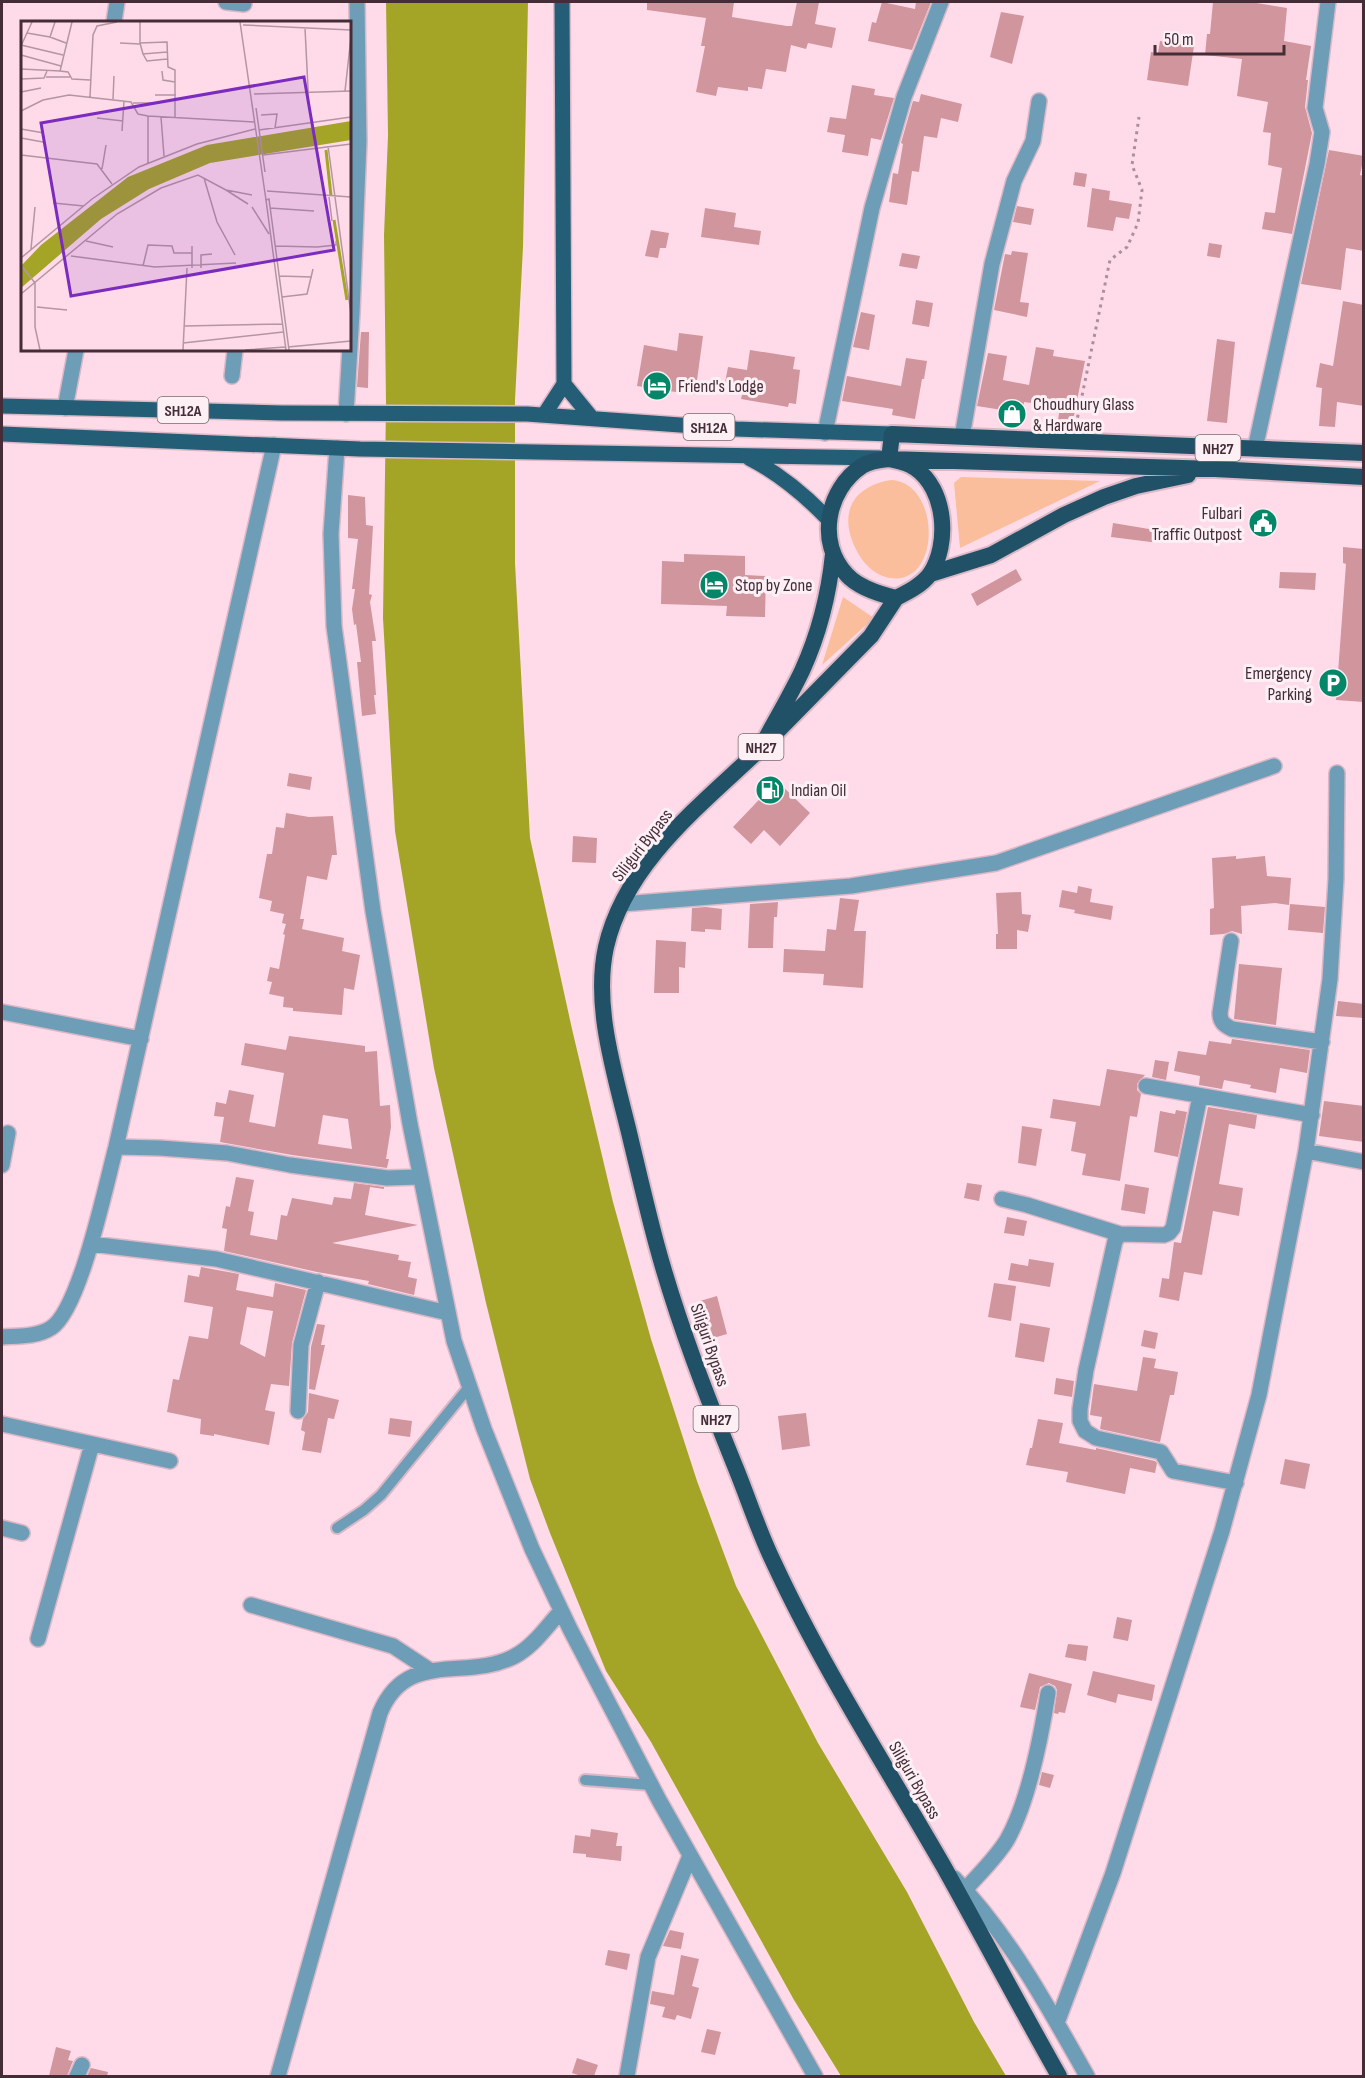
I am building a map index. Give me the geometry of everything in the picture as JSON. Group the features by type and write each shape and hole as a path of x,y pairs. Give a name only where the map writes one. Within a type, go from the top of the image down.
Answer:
{"highway":[{"name":"NH27","path":"892,434 1364,453"},
{"path":"892,434 889,459 904,462 916,468 927,479 941,512 942,532 939,554 930,574"},
{"name":"NH27","path":"760,749 802,669 820,620 833,554 828,532 829,520 837,496 853,474 863,465 889,459 1215,469 1364,477"},
{"name":"NH27","path":"760,749 871,636 896,598 913,590 930,574 990,555 1104,496 1136,486 1215,469"},
{"name":"NH27","path":"833,554 847,576 857,583 896,598"},
{"name":"Siliguri Bypass","path":"760,749 690,815 659,849 635,880 622,904 606,946 601,984 611,1054 657,1246 706,1394 771,1558 826,1665 944,1868 1059,2076"}],"main road":[{"path":"544,415 564,384 562,2"},
{"path":"564,384 591,417"},
{"name":"SH12A","path":"2,406 346,414 527,414 591,417 654,424 825,433 892,434"},
{"name":"SH12A","path":"2,434 360,449 889,459"},
{"name":"SH12A","path":"744,455 769,468 799,490 829,520"}],"street":[{"path":"114,21 117,2"},
{"path":"226,2 244,4"},
{"path":"351,291 359,142 357,2"},
{"path":"825,433 872,208 904,97 941,2"},
{"path":"1255,449 1317,164 1322,132 1315,108 1328,2"},
{"path":"962,437 992,264 1014,181 1034,141 1039,101"},
{"path":"65,408 76,351"},
{"path":"232,376 235,351"},
{"path":"346,414 349,351"},
{"path":"2,1337 43,1333 58,1323 72,1299 91,1244 141,1039 274,446"},
{"path":"337,448 331,534 334,626 373,911 420,1177 448,1313 469,1387 532,1549 561,1611 651,1785 815,2076"},
{"path":"622,904 851,886 996,863 1274,766"},
{"path":"1057,2023 1113,1873 1236,1484 1259,1395 1306,1150 1322,1041 1334,944 1337,773"},
{"path":"1231,941 1220,1013 1220,1019 1225,1026 1232,1029 1322,1041"},
{"path":"2,1012 141,1039"},
{"path":"1146,1086 1312,1115"},
{"path":"1002,1199 1027,1204 1120,1234 1164,1235 1172,1230 1200,1096"},
{"path":"2,1165 8,1133"},
{"path":"116,1147 227,1153 290,1165 387,1178 420,1177"},
{"path":"1306,1150 1364,1162"},
{"path":"1120,1234 1115,1240 1086,1370 1080,1409 1082,1425 1090,1435 1096,1438 1161,1452 1173,1472 1236,1484"},
{"path":"91,1244 216,1259 448,1313"},
{"path":"298,1410 301,1345 318,1282"},
{"path":"2,1424 170,1461"},
{"path":"38,1639 92,1444"},
{"path":"2,1528 22,1533"},
{"path":"251,1605 393,1646 431,1671"},
{"path":"278,2076 387,1697 398,1684 412,1676 431,1671 479,1666 514,1656 527,1648 561,1611"},
{"path":"965,1890 1001,1849 1018,1816 1040,1741 1048,1693"},
{"path":"627,2076 648,1957 690,1856"},
{"path":"944,1868 996,1926 1057,2023 1087,2076"}],"lane":[{"path":"337,1528 364,1510 381,1495 469,1387"},
{"path":"585,1780 651,1785"}],"path":[{"path":"1072,442 1110,260 1127,247 1138,223 1142,190 1132,165 1139,117"}],"shaded area":[{"path":"386,2 528,2 523,247 515,400 515,563 530,838 572,1029 613,1202 651,1339 697,1481 736,1586 818,1743 907,1892 974,2022 1006,2076 841,2076 794,2000 651,1742 606,1671 530,1479 486,1303 434,1068 395,831 383,618 386,404 384,235 388,135"},
{"path":"961,477 1100,481 960,548 954,483"},
{"path":"891,480 907,485 919,497 926,514 929,533 926,551 919,566 907,576 890,578 874,571 861,558 854,545 848,520 850,508 864,490"},
{"path":"843,597 874,618 822,665"}],"building":[{"path":"647,2 734,2 732,17 792,26 797,2 819,2 815,24 836,28 832,48 808,43 806,49 791,45 786,72 766,69 762,89 748,87 748,91 718,87 716,96 696,92 705,46 701,46 706,18 647,10"},
{"path":"882,2 915,9 916,2 931,2 912,50 868,41 872,22 876,23"},
{"path":"1213,2 1250,2 1287,8 1284,41 1311,46 1305,107 1312,133 1292,234 1262,229 1265,212 1275,213 1282,168 1268,165 1271,133 1263,132 1268,102 1237,96 1242,59 1205,55 1207,34 1210,34"},
{"path":"1001,12 1024,16 1012,64 990,57"},
{"path":"1160,41 1194,46 1188,86 1147,80 1151,52 1158,53"},
{"path":"852,85 875,89 874,95 894,98 881,140 871,138 868,156 842,152 845,135 827,132 830,117 846,119"},
{"path":"921,94 962,104 958,122 941,118 937,138 924,136 919,172 912,171 907,205 889,202 893,173 898,174 903,144 901,143 913,101 919,102"},
{"path":"1329,150 1364,156 1360,175 1364,176 1364,251 1346,248 1341,290 1301,284"},
{"path":"1075,172 1087,174 1085,187 1073,185"},
{"path":"1092,188 1110,191 1109,200 1132,204 1129,219 1116,217 1113,231 1087,227"},
{"path":"1017,206 1034,209 1031,225 1013,222"},
{"path":"705,208 736,213 734,227 761,231 759,245 701,237"},
{"path":"651,230 669,233 666,248 660,248 658,258 645,256"},
{"path":"1209,243 1222,245 1220,258 1207,256"},
{"path":"1012,251 1028,253 1020,302 1029,303 1027,317 994,310 1005,254 1011,255"},
{"path":"902,253 920,256 917,269 899,266"},
{"path":"916,300 933,303 929,327 912,324"},
{"path":"1343,301 1364,305 1364,406 1337,402 1335,427 1319,426 1322,388 1316,387 1320,363 1333,366"},
{"path":"861,312 875,315 869,350 853,347"},
{"path":"361,332 369,332 368,388 357,387"},
{"path":"679,333 703,336 695,395 637,386 644,345 677,351"},
{"path":"1217,339 1235,342 1227,423 1207,421"},
{"path":"1036,347 1054,350 1053,356 1085,361 1071,430 1057,427 1060,407 1024,402 1021,424 1001,421 1002,410 977,406 988,353 1007,356 1003,380 1029,385"},
{"path":"750,350 795,357 793,369 800,370 796,404 789,403 788,407 741,399 743,391 724,388 728,367 747,370"},
{"path":"906,358 927,361 915,419 892,415 893,409 842,401 847,376 901,386"},
{"path":"348,495 365,497 366,525 373,526 369,594 372,595 370,602 376,641 372,641 376,714 362,716 357,662 361,662 352,609 358,539 348,538"},
{"path":"1113,523 1161,531 1159,543 1111,537"},
{"path":"1343,547 1364,549 1364,702 1336,700 1346,564 1343,563"},
{"name":"Stop by Zone","path":"684,554 745,556 745,575 766,576 765,617 726,616 727,606 661,604 662,561 684,562"},
{"path":"1016,569 1022,580 977,606 971,594"},
{"path":"1280,572 1316,573 1315,590 1279,588"},
{"path":"289,773 312,777 310,790 287,786"},
{"path":"777,781 810,813 780,846 764,830 751,844 733,827"},
{"path":"286,813 309,817 333,816 337,855 332,855 327,880 307,876 300,919 304,919 302,929 344,938 342,951 360,955 354,990 344,988 342,1015 293,1011 293,1008 283,1007 284,997 269,994 272,982 267,981 270,967 279,969 286,924 282,923 284,914 270,911 272,901 259,898 267,854 272,854 276,827 284,828"},
{"path":"573,836 597,838 596,863 572,862"},
{"path":"1236,856 1236,859 1265,856 1267,876 1291,878 1289,905 1275,903 1241,906 1242,934 1232,931 1210,935 1210,909 1214,908 1212,858"},
{"path":"1078,886 1092,889 1090,902 1113,906 1111,920 1074,913 1075,910 1059,907 1062,890 1077,893"},
{"path":"1021,892 1022,914 1031,915 1028,932 1017,930 1017,949 996,949 996,934 998,934 996,893"},
{"path":"840,898 859,900 854,931 866,931 863,988 823,985 824,974 783,972 784,949 825,951 827,929 836,930"},
{"path":"778,902 777,917 774,917 773,948 748,948 750,904"},
{"path":"1290,904 1325,907 1323,933 1288,930"},
{"path":"692,908 722,909 721,930 691,931"},
{"path":"656,940 686,942 685,968 679,967 679,993 654,993"},
{"path":"1239,964 1282,968 1276,1025 1234,1019"},
{"path":"1338,1001 1364,1004 1364,1018 1336,1016"},
{"path":"289,1036 365,1046 365,1052 377,1051 380,1106 390,1105 391,1127 386,1159 389,1159 387,1168 220,1142 224,1117 214,1116 216,1102 226,1104 229,1090 254,1095 249,1122 275,1127 284,1073 241,1065 245,1043 286,1050","holes":["323,1115 348,1119 352,1149 318,1144"]},
{"path":"1232,1039 1310,1050 1307,1073 1280,1068 1276,1093 1224,1080 1222,1089 1199,1085 1200,1076 1174,1071 1178,1051 1206,1055 1209,1041 1231,1044"},
{"path":"1155,1060 1169,1062 1166,1080 1152,1077"},
{"path":"1107,1069 1145,1075 1137,1084 1137,1090 1141,1094 1137,1117 1130,1116 1120,1181 1082,1175 1086,1154 1071,1151 1076,1122 1050,1118 1053,1099 1100,1106"},
{"path":"1324,1101 1364,1106 1364,1142 1319,1136"},
{"path":"1208,1107 1257,1115 1255,1129 1229,1124 1219,1184 1243,1188 1239,1216 1213,1211 1202,1275 1184,1272 1179,1301 1159,1297 1162,1278 1169,1279 1174,1242 1181,1243"},
{"path":"1176,1110 1187,1112 1178,1157 1154,1152 1160,1111 1175,1114"},
{"path":"1022,1126 1042,1129 1036,1166 1018,1163"},
{"path":"236,1177 254,1180 248,1211 254,1212 250,1235 277,1240 281,1215 287,1216 292,1198 332,1205 334,1197 351,1199 354,1183 384,1187 384,1189 370,1187 365,1215 418,1225 332,1243 399,1255 398,1260 411,1262 408,1277 417,1279 414,1295 368,1284 369,1281 224,1251 227,1229 222,1228 226,1206 230,1207"},
{"path":"967,1183 982,1185 979,1201 964,1198"},
{"path":"1125,1184 1149,1188 1145,1214 1121,1210"},
{"path":"1007,1217 1027,1221 1024,1236 1004,1233"},
{"path":"1029,1259 1054,1263 1050,1287 1008,1280 1011,1263 1028,1266"},
{"path":"201,1267 239,1274 236,1290 273,1297 275,1283 306,1290 292,1343 289,1386 271,1384 265,1410 275,1412 269,1445 214,1434 214,1436 200,1434 201,1419 167,1412 173,1379 179,1380 189,1336 208,1339 213,1307 184,1302 188,1275 199,1277","holes":["247,1307 273,1311 265,1357 240,1344"]},
{"path":"994,1283 1016,1286 1011,1321 988,1317"},
{"path":"717,1296 727,1334 710,1339 700,1301"},
{"path":"1020,1323 1050,1328 1044,1362 1015,1357"},
{"path":"317,1324 325,1325 321,1345 325,1345 315,1390 309,1389 311,1347"},
{"path":"1144,1330 1158,1333 1155,1349 1141,1346"},
{"path":"1143,1357 1156,1359 1154,1368 1178,1372 1174,1395 1170,1395 1160,1442 1100,1429 1102,1417 1090,1415 1094,1384 1137,1391"},
{"path":"1056,1378 1074,1381 1072,1397 1054,1394"},
{"path":"309,1393 339,1400 334,1419 328,1418 321,1453 302,1450 305,1432 301,1430 303,1419 308,1412"},
{"path":"806,1413 810,1446 782,1450 778,1416"},
{"path":"390,1418 412,1421 410,1437 388,1434"},
{"path":"1038,1419 1063,1423 1059,1443 1096,1450 1096,1448 1155,1461 1157,1463 1155,1473 1130,1468 1125,1494 1066,1482 1068,1472 1026,1465"},
{"path":"1285,1459 1310,1464 1305,1489 1280,1484"},
{"path":"1117,1617 1132,1620 1128,1641 1113,1638"},
{"path":"1068,1644 1088,1646 1086,1661 1065,1657"},
{"path":"1093,1671 1155,1685 1152,1701 1118,1694 1116,1703 1087,1695"},
{"path":"1029,1673 1072,1684 1065,1713 1054,1713 1057,1690 1049,1683 1040,1687 1035,1710 1020,1707"},
{"path":"1042,1772 1054,1775 1050,1788 1039,1785"},
{"path":"591,1829 618,1833 616,1846 622,1846 621,1861 586,1857 586,1854 573,1853 575,1835 590,1837"},
{"path":"670,1930 684,1933 681,1949 663,1946"},
{"path":"608,1950 630,1954 627,1970 605,1965"},
{"path":"681,1955 699,1959 692,1986 699,1988 691,2019 677,2015 675,2020 662,2017 665,2007 650,2004 652,1991 674,1995"},
{"path":"707,2029 721,2032 715,2055 701,2052"},
{"path":"56,2047 71,2051 68,2060 73,2061 67,2076 49,2076"},
{"path":"577,2058 598,2065 594,2076 572,2073"},
{"path":"91,2068 108,2072 107,2076 87,2076"}],"place":[{"name":"Friend's Lodge","path":"657,386"},
{"name":"Choudhury Glass & Hardware","path":"1012,414"},
{"name":"Fulbari Traffic Outpost","path":"1263,523"},
{"name":"Stop by Zone","path":"714,585"},
{"name":"Emergency Parking","path":"1333,683"},
{"name":"Indian Oil","path":"770,790"}]}
